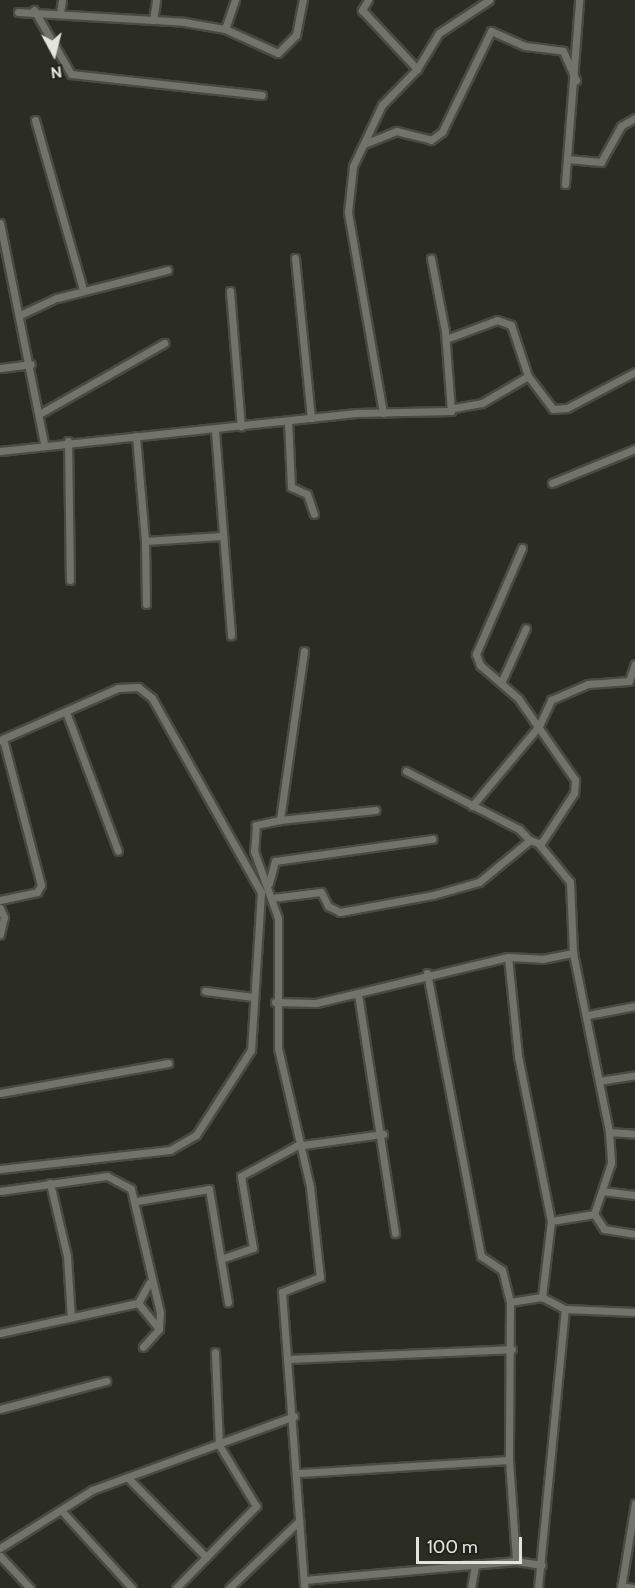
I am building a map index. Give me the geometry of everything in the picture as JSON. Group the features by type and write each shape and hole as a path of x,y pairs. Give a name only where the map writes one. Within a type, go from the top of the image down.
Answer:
{"street":[{"path":"60,13 62,0"},
{"path":"153,20 156,0"},
{"path":"225,29 236,0"},
{"path":"18,12 34,10 153,20 225,29 278,52 296,35 303,0"},
{"path":"368,0 362,10 417,69"},
{"path":"383,412 348,213 353,166 382,105 417,69 439,33 489,0"},
{"path":"565,184 569,102 576,80 579,0"},
{"path":"34,10 71,74 262,95"},
{"path":"364,144 396,131 431,140 442,132 491,32 525,46 563,51 576,80"},
{"path":"567,159 601,162 621,126 635,118"},
{"path":"35,120 83,290"},
{"path":"0,223 22,314 41,413 44,444"},
{"path":"295,258 310,418"},
{"path":"431,258 446,339 454,408"},
{"path":"22,314 83,290 167,270"},
{"path":"230,291 241,427"},
{"path":"446,339 497,320 511,325 528,375 553,409 567,408 635,372"},
{"path":"41,413 164,344"},
{"path":"0,368 31,364"},
{"path":"0,451 68,441 215,431 310,418 454,408 482,403 528,375"},
{"path":"288,421 291,487 307,494 314,514"},
{"path":"215,431 231,635"},
{"path":"136,436 145,541 146,604"},
{"path":"68,441 70,580"},
{"path":"552,483 635,448"},
{"path":"145,541 222,536"},
{"path":"522,548 477,654 480,665 501,683 539,726 575,780 574,793 540,845"},
{"path":"501,683 526,628"},
{"path":"280,820 304,651"},
{"path":"472,806 539,726 551,700 588,684 629,681 635,664"},
{"path":"0,900 37,892 41,885 1,740 124,687 138,687 152,698 261,884 250,1050 212,1118 183,1146 134,1156 0,1169"},
{"path":"66,712 118,851"},
{"path":"406,771 519,829 530,841 540,845 570,882 573,953 588,1015 609,1132 611,1163 594,1214"},
{"path":"375,810 280,820 255,829 254,852 269,883 278,918 275,1002 297,1146 310,1187 320,1277 282,1292 300,1473 299,1521 304,1584 516,1561 542,1565"},
{"path":"269,883 275,861 432,839"},
{"path":"272,898 321,892 328,906 340,912 434,895 479,882 530,841"},
{"path":"0,908 4,917 0,935"},
{"path":"275,1002 296,1005 358,994 367,986 508,957 542,959 573,953"},
{"path":"508,957 518,1056 550,1221 542,1297"},
{"path":"427,973 481,1256 502,1270 510,1302 512,1349 509,1460 516,1561"},
{"path":"205,991 254,997"},
{"path":"358,994 383,1134 395,1233"},
{"path":"588,1015 635,1006"},
{"path":"0,1093 168,1063"},
{"path":"599,1081 635,1075"},
{"path":"609,1132 635,1134"},
{"path":"221,1259 253,1248 241,1176 297,1146 383,1134"},
{"path":"0,1191 113,1176 137,1201 149,1283 160,1313 159,1329 143,1347"},
{"path":"50,1183 68,1256 71,1318"},
{"path":"137,1201 209,1189 228,1302"},
{"path":"602,1191 635,1195"},
{"path":"550,1221 594,1214"},
{"path":"594,1214 604,1229 635,1234"},
{"path":"138,1304 149,1283"},
{"path":"510,1302 542,1297 565,1309 635,1312"},
{"path":"0,1333 138,1304"},
{"path":"138,1304 159,1329"},
{"path":"538,1588 565,1309"},
{"path":"287,1359 512,1349"},
{"path":"176,1588 256,1506 219,1445 215,1352"},
{"path":"0,1409 106,1381"},
{"path":"0,1548 92,1490 129,1479 294,1416"},
{"path":"300,1473 509,1460"},
{"path":"129,1479 206,1557"},
{"path":"633,1588 621,1587 635,1503"},
{"path":"61,1510 132,1588"},
{"path":"229,1588 299,1521"},
{"path":"0,1556 30,1588"},
{"path":"471,1588 475,1566"}]}
